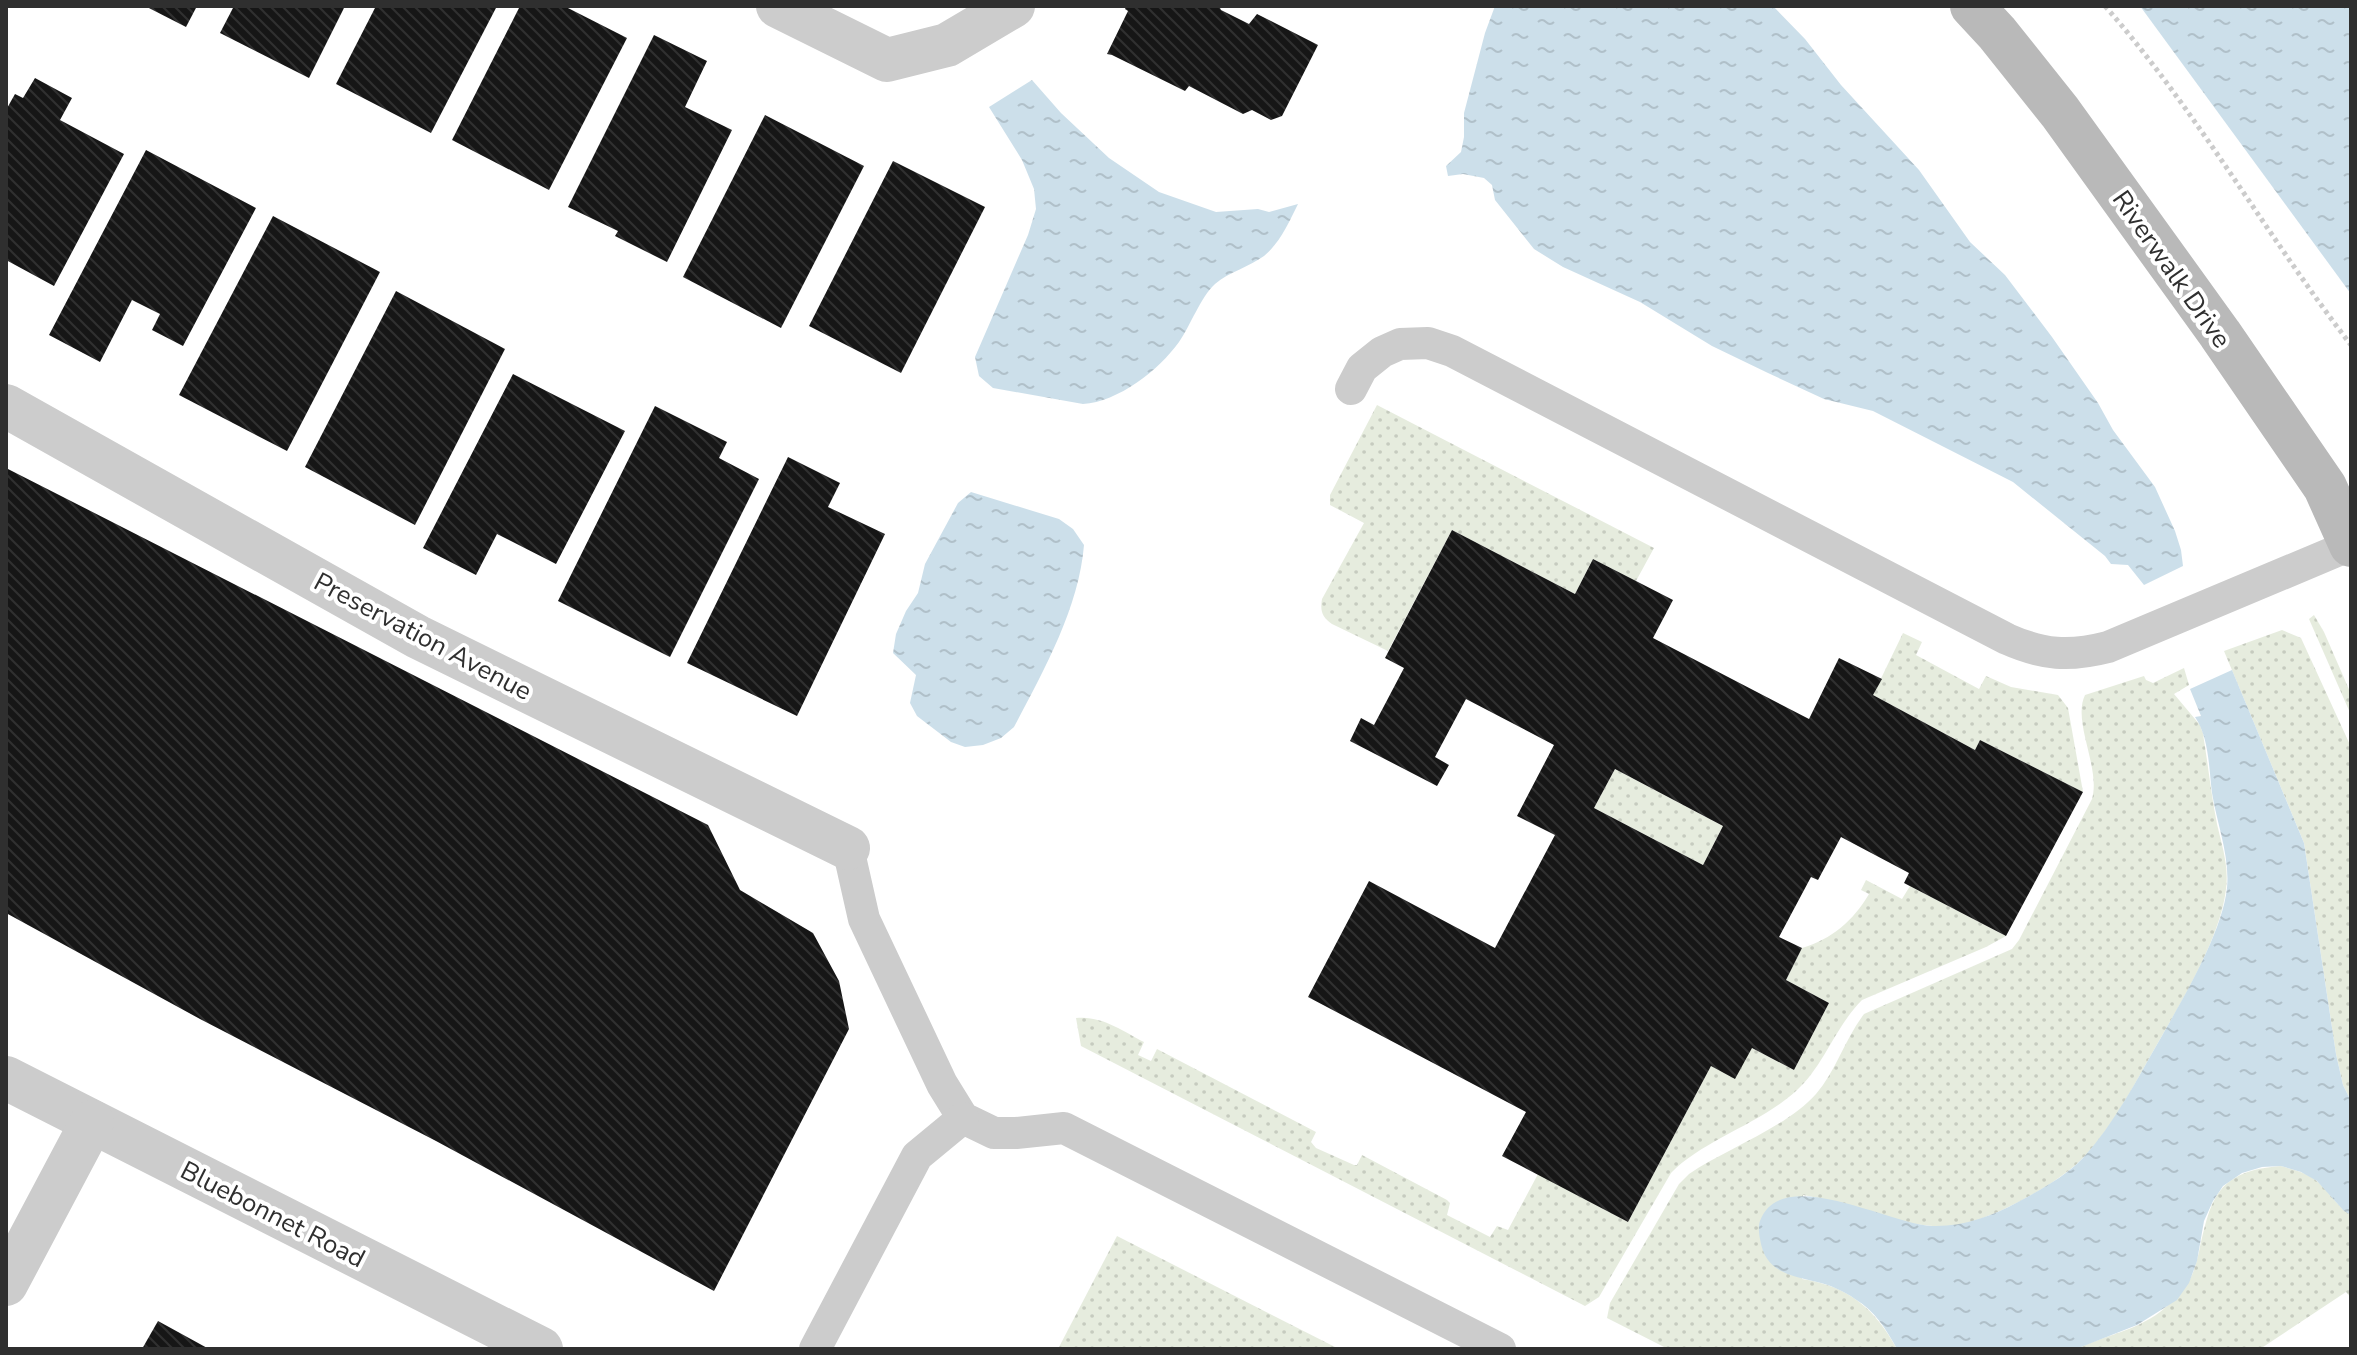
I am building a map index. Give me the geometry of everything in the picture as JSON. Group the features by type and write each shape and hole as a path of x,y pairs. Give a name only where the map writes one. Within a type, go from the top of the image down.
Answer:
{"street":[{"path":"778,6 887,60 947,45 1013,6"},
{"name":"Riverwalk Drive","path":"1972,6 2060,112 2220,334 2338,482 2351,545"},
{"name":"Preservation Avenue","path":"6,406 418,637 848,848"},
{"name":"Bluebonnet Road","path":"6,1078 541,1349"},
{"path":"6,1284 92,1122"}],"lane":[{"path":"1351,389 1362,368 1382,352 1400,344 1428,343 1452,351 2032,650 2084,653 2108,647 2351,545"},
{"path":"848,848 864,919 942,1084 963,1118 994,1133 1064,1128 1500,1349"},
{"path":"815,1349 917,1156 963,1118"}],"path":[{"path":"2105,6 2179,100 2311,293 2351,345"}],"shaded area":[{"path":"1377,405 1654,548 1636,581 1593,559 1575,594 1452,530 1388,651 1332,624 1322,613 1322,599 1364,523 1330,505 1330,495"},
{"path":"2314,615 2351,694 2351,715 2309,619"},
{"path":"2282,630 2301,638 2351,747 2351,1101 2343,1085 2336,1054 2304,843 2224,651"},
{"path":"1903,633 1922,642 1916,655 1979,689 1986,676 2011,687 2058,695 2068,708 2083,792 1980,740 1975,750 1873,695"},
{"path":"2184,668 2189,685 2174,694 2200,725 2203,734 2226,864 2226,889 2215,930 2185,996 2119,1110 2091,1150 2040,1190 1988,1216 1958,1225 1921,1225 1803,1195 1802,1279 1834,1287 1859,1302 1879,1322 1897,1349 1668,1349 1607,1318 1610,1303 1679,1184 1689,1174 1804,1106 1823,1085 1864,1014 2012,949 2092,799 2093,773 2082,718 2085,695 2144,676 2153,683"},
{"path":"1615,769 1723,826 1703,865 1594,808"},
{"path":"1866,880 1902,899 1910,886 2006,936 1862,1000 1796,1091 1766,1113 1699,1151 1671,1173 1599,1297 1585,1306 1081,1046 1076,1018 1094,1019 1112,1025 1144,1042 1138,1055 1151,1061 1157,1049 1316,1132 1311,1142 1316,1148 1354,1165 1362,1155 1447,1200 1450,1203 1447,1215 1490,1237 1497,1226 1508,1230 1538,1174 1628,1222 1711,1066 1752,1048 1794,1070 1829,1003 1786,980 1802,948 1832,934 1856,913 1869,894 1861,890"},
{"path":"2281,1166 2314,1179 2351,1215 2351,1298 2346,1292 2260,1349 2076,1349 2140,1324 2163,1309 2190,1279 2208,1216 2221,1190 2243,1174"},
{"path":"1117,1236 1339,1349 1058,1349"}],"water":[{"path":"1495,6 1773,6 1919,170 1970,242 2005,275 2052,337 2155,487 2175,531 2183,566 2144,585 2128,565 2111,564 2013,482 1873,411 1824,399 1712,346 1640,302 1563,267 1534,249 1495,200 1492,185 1484,178 1463,174 1448,176 1446,166 1461,152 1464,113"},
{"path":"2140,6 2351,6 2351,294"},
{"path":"1032,80 1061,113 1109,158 1159,192 1216,212 1258,209 1269,212 1298,204 1270,251 1215,284 1171,353 1137,383 1096,402 1083,404 993,388 979,376 975,357 1028,235 1036,209 1034,189 1022,160 989,107"},
{"path":"971,492 1059,519 1073,529 1084,545 1081,569 1067,616 1048,662 1014,727 1001,738 983,745 965,747 951,742 917,716 910,703 916,675 893,653 896,634 918,593 925,564 958,503"},
{"path":"2232,670 2304,843 2336,1054 2343,1085 2351,1101 2351,1215 2317,1181 2301,1172 2281,1166 2262,1167 2242,1173 2223,1186 2204,1221 2197,1261 2189,1283 2177,1300 2137,1325 2076,1349 1897,1349 1874,1315 1851,1296 1827,1285 1788,1274 1773,1265 1763,1250 1760,1221 1772,1205 1790,1197 1813,1197 1914,1223 1944,1226 1966,1223 1998,1212 2026,1197 2061,1177 2083,1158 2124,1102 2179,1006 2218,926 2227,888 2225,852 2212,793 2206,744 2195,717 2201,716 2190,689"}],"building":[{"path":"145,6 197,6 186,27"},
{"path":"234,6 345,6 309,78 220,33"},
{"path":"376,6 497,6 431,133 336,84"},
{"path":"520,6 564,6 627,38 549,190 452,140"},
{"path":"1126,6 1219,6 1221,10 1249,24 1257,14 1318,45 1282,116 1271,120 1252,110 1243,114 1189,86 1185,91 1107,54 1128,11"},
{"path":"654,35 707,61 685,107 732,130 667,262 615,236 618,231 568,207"},
{"path":"35,78 72,98 60,120 124,154 54,286 6,260 6,110 15,94 23,98"},
{"path":"765,115 864,166 781,328 683,277"},
{"path":"146,150 256,208 183,346 152,330 160,314 132,300 100,362 49,335"},
{"path":"893,161 985,207 901,373 809,326"},
{"path":"273,216 380,272 287,451 179,395"},
{"path":"396,291 505,349 415,525 305,467"},
{"path":"513,374 625,431 556,564 497,534 476,575 423,548"},
{"path":"655,406 727,442 719,458 759,479 670,657 558,601"},
{"path":"788,457 840,483 828,507 885,534 797,716 687,663"},
{"path":"6,468 708,825 740,890 813,933 839,981 849,1029 714,1291 6,913"},
{"path":"1452,530 1575,594 1593,559 1673,600 1653,638 1809,719 1839,658 1882,679 1873,695 1975,750 1980,740 2083,792 2006,936 1904,883 1909,873 1841,837 1818,880 1811,877 1779,937 1802,948 1786,980 1829,1003 1794,1070 1752,1048 1735,1079 1711,1066 1628,1222 1502,1156 1526,1112 1308,997 1369,881 1495,948 1555,835 1517,816 1554,745 1466,699 1435,757 1449,765 1437,786 1350,741 1361,718 1374,725 1404,668 1385,658","holes":["1615,769 1723,826 1703,865 1594,808"]},
{"path":"158,1321 209,1349 142,1349"}]}
